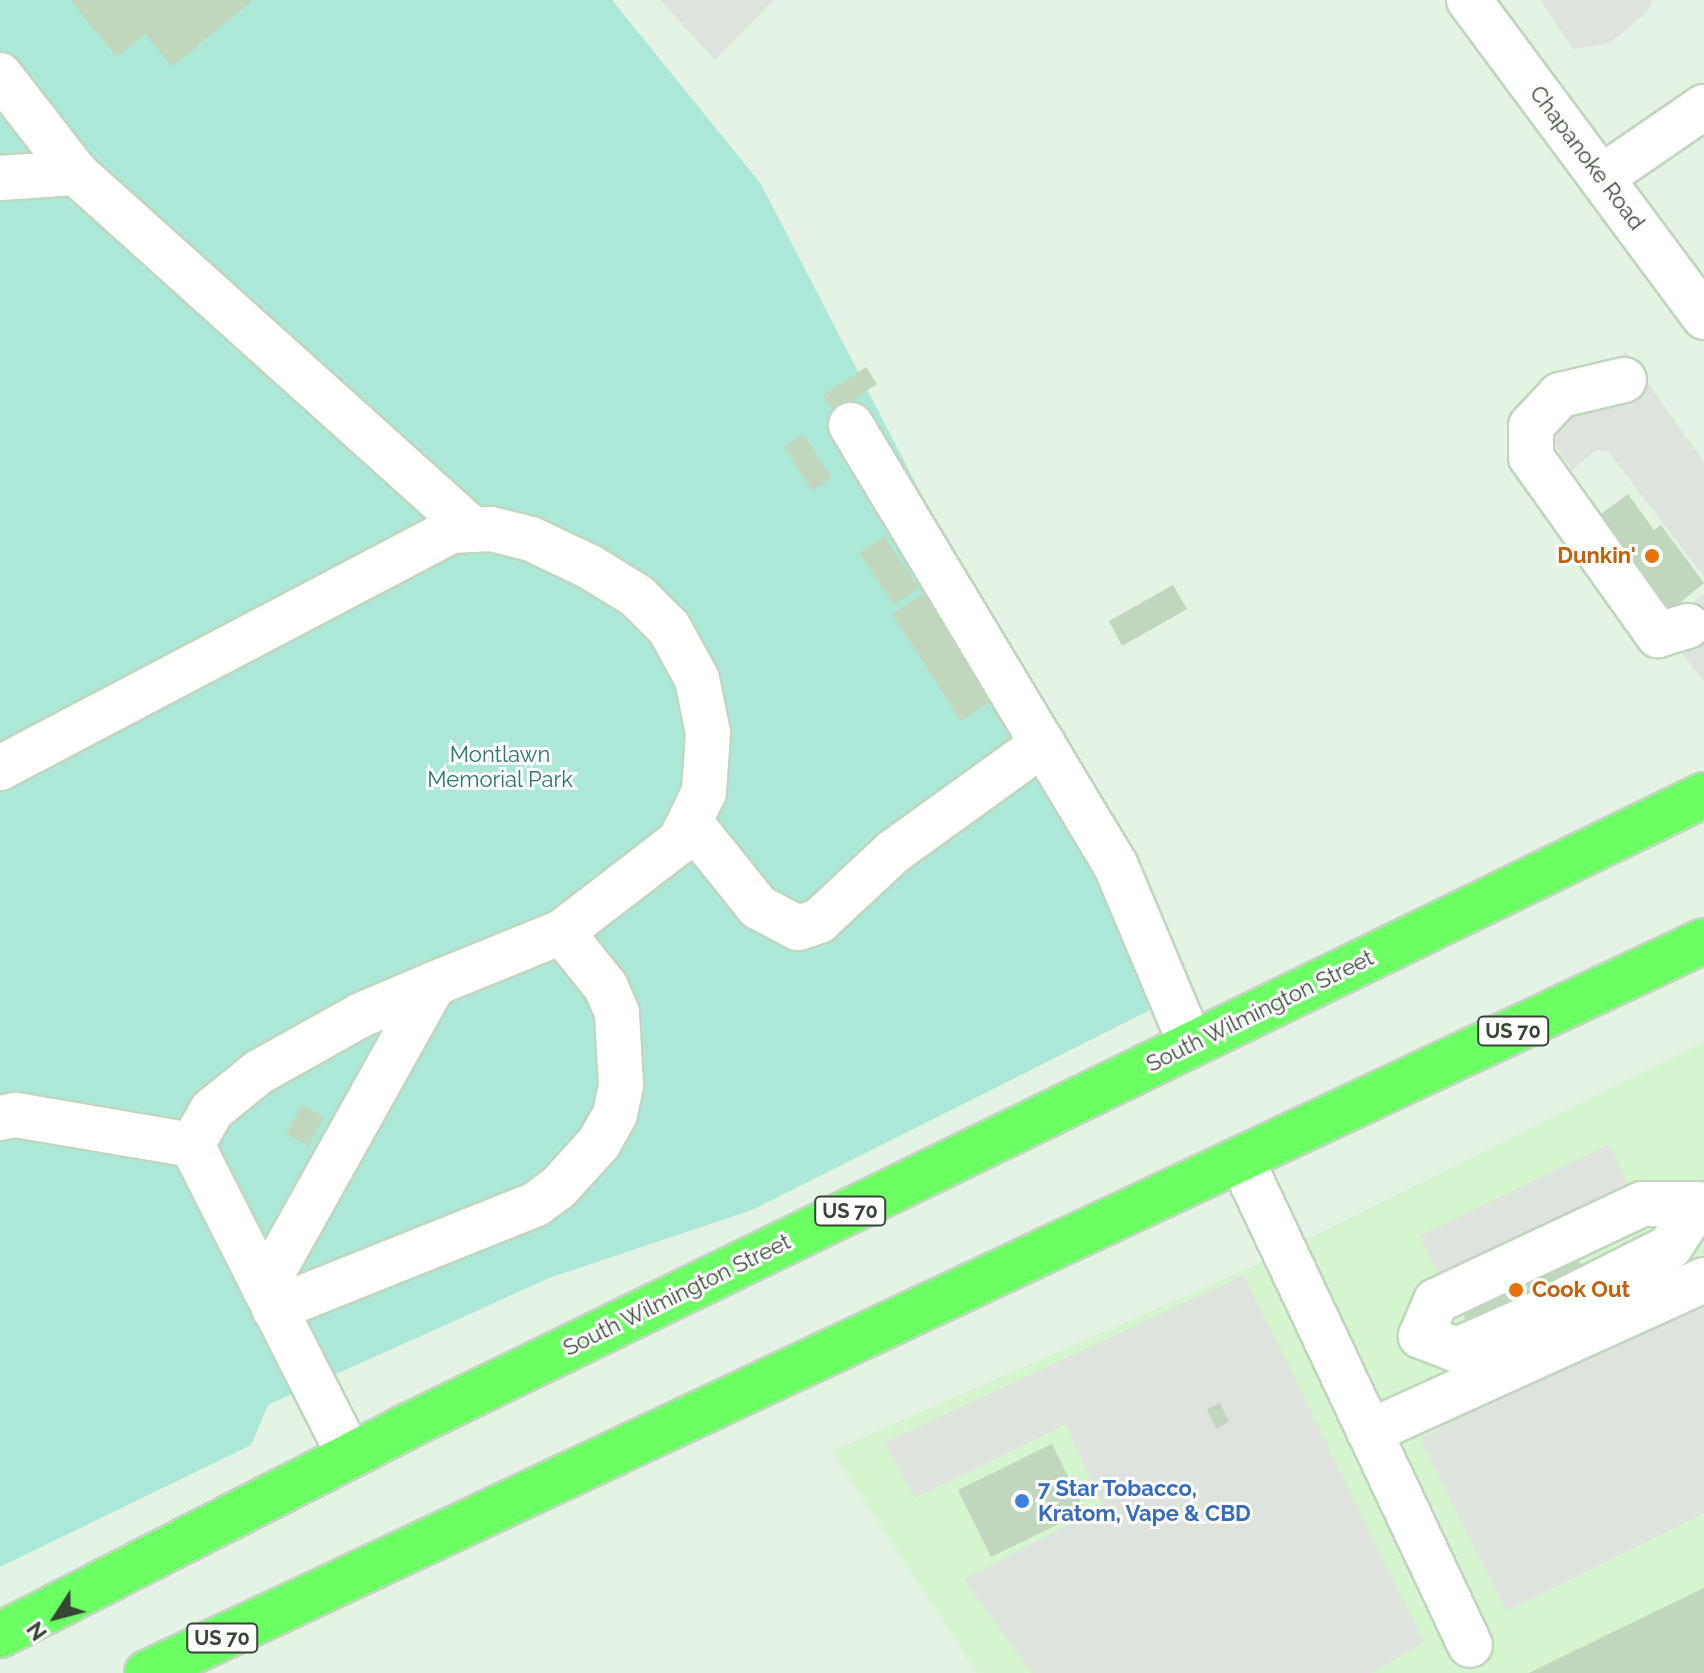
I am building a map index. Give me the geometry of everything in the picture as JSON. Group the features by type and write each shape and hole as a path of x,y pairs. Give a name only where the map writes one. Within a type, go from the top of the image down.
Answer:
{"highway":[{"name":"South Wilmington Street","path":"0,1635 349,1455 1704,795"},
{"name":"US 70","path":"147,1673 1704,941"}],"street":[{"name":"Chapanoke Road","path":"1469,0 1704,317"},
{"path":"0,75 76,173 473,530"},
{"path":"1602,177 1704,107"},
{"path":"0,178 76,173"},
{"path":"1624,380 1560,395 1531,426 1531,457 1658,635 1688,626"},
{"path":"851,425 1116,866 1191,1044"},
{"path":"0,768 451,531 473,530 531,539 590,567 637,596 669,628 697,679 708,733 704,792 680,841 562,932 361,1015 259,1072 212,1110 192,1145"},
{"path":"690,822 758,907 798,928 819,921 893,852 1043,744"},
{"path":"269,1298 536,1204 558,1188 599,1143 615,1114 621,1085 617,1013 606,987 562,932"},
{"path":"269,1298 434,984"},
{"path":"5,1109 192,1145"},
{"path":"192,1145 349,1455"},
{"path":"1241,1159 1470,1645"},
{"path":"1421,1336 1436,1301 1532,1255 1642,1204 1698,1204"},
{"path":"1369,1432 1704,1280"}],"shaded area":[{"path":"660,0 774,0 715,60"},
{"path":"1541,0 1653,0 1646,13 1608,44 1573,49"},
{"path":"1626,352 1704,462 1704,577 1608,451 1596,450 1572,470 1546,432 1606,366"},
{"path":"1704,594 1704,679 1703,680 1661,626"},
{"path":"1704,1042 1704,1673 977,1673 832,1451 1245,1270"},
{"path":"1609,1144 1629,1187 1437,1274 1420,1236"},
{"path":"1244,1275 1424,1642 1372,1673 1032,1673 963,1579 1103,1507 1066,1424 915,1498 884,1443"},
{"path":"1704,1297 1704,1513 1506,1611 1420,1438"}],"green space":[{"name":"Montlawn Memorial Park","path":"0,0 612,0 761,184 1180,995 752,1210 549,1278 268,1405 251,1445 0,1567"}],"building":[{"path":"70,0 253,0 172,67 145,34 117,57"},
{"path":"866,367 877,384 834,412 823,395"},
{"path":"803,434 832,478 812,491 784,447"},
{"name":"Dunkin'","path":"1628,494 1654,530 1661,525 1704,583 1659,620 1593,520"},
{"path":"884,536 919,588 894,605 859,553"},
{"path":"1173,585 1187,609 1122,646 1109,621"},
{"path":"929,590 996,698 961,721 892,614"},
{"path":"302,1105 324,1117 308,1146 286,1134"},
{"name":"Cook Out","path":"1574,1249 1584,1271 1472,1333 1455,1297"},
{"path":"1220,1403 1229,1422 1216,1429 1207,1409"},
{"name":"7 Star Tobacco, Kratom, Vape & CBD","path":"1052,1444 1085,1511 991,1557 958,1490"},
{"path":"1704,1588 1704,1673 1529,1673 1615,1631"}],"place":[{"name":"Dunkin'","path":"1652,556"},
{"name":"Cook Out","path":"1516,1290"},
{"name":"7 Star Tobacco, Kratom, Vape & CBD","path":"1022,1501"}]}
